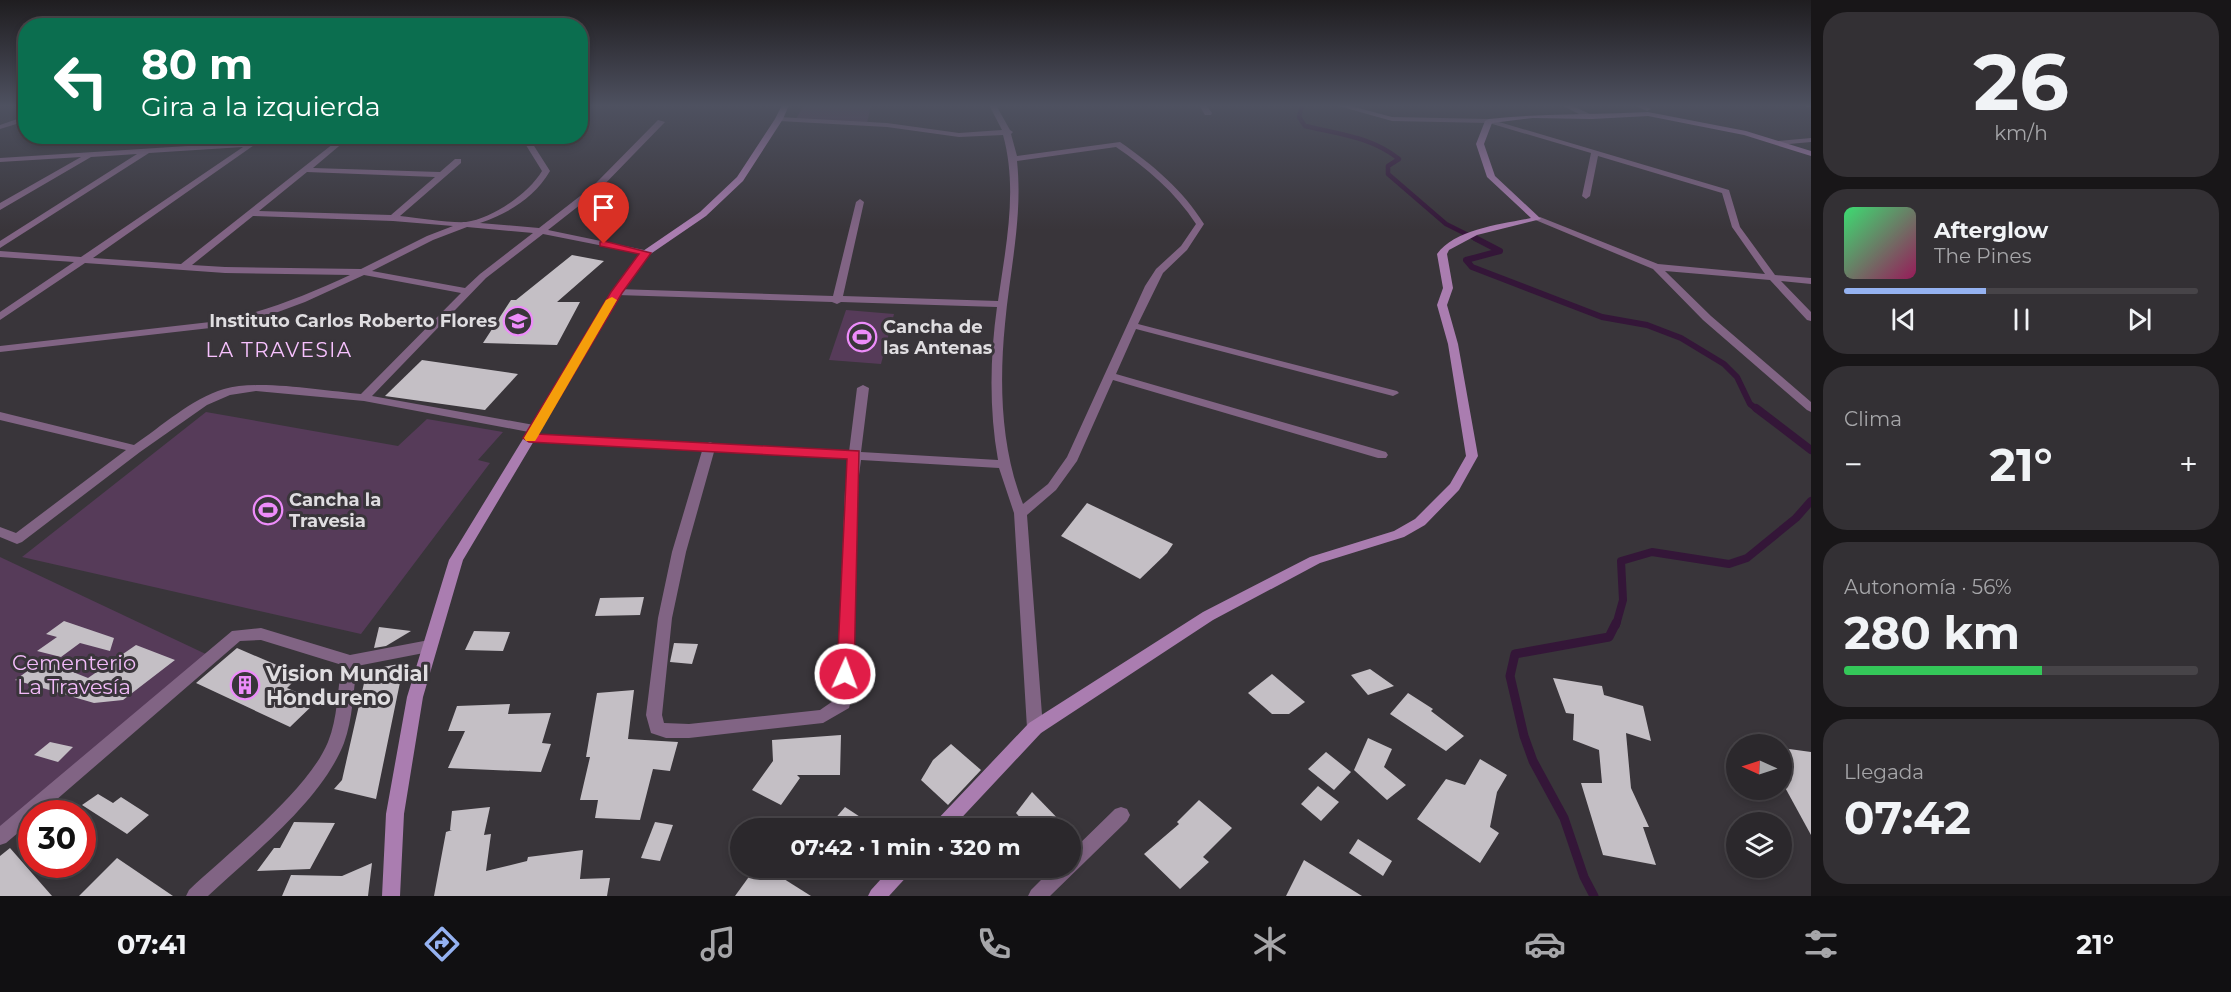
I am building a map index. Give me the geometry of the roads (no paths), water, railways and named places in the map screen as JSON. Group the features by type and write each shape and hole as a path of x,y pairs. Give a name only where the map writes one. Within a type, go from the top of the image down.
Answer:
{"street":[{"path":"0,160 194,147"},
{"path":"0,317 250,147"},
{"path":"183,267 334,147"},
{"path":"0,349 248,320 301,302 465,224 509,207 539,184 546,171 530,147"},
{"path":"364,398 483,276 596,188 637,147"},
{"path":"391,896 394,814 415,697 456,560 617,292 646,253 703,214 740,179 761,147"},
{"path":"1011,147 1016,214 1003,304 997,404 1005,464 1013,497 1020,513 1035,728"},
{"path":"1012,159 1097,147"},
{"path":"1020,513 1052,487 1073,458 1159,271 1184,248 1200,224 1191,208 1139,158 1121,147"},
{"path":"1481,147 1491,177 1538,219 1656,267 1811,281"},
{"path":"1575,147 1726,192 1736,227 1772,277 1811,318"},
{"path":"1789,147 1811,154"},
{"path":"0,245 148,149"},
{"path":"1586,196 1595,153"},
{"path":"0,207 91,155"},
{"path":"393,218 458,161"},
{"path":"305,170 441,175"},
{"path":"837,301 860,202"},
{"path":"251,213 393,218 541,231 646,253"},
{"path":"950,818 1035,728 1208,616 1315,560 1406,530 1420,522 1455,487 1472,456 1453,344 1442,305 1448,288 1442,254 1446,248 1468,235 1538,219"},
{"path":"0,254 225,270 363,272 469,292"},
{"path":"1656,267 1707,318 1811,408"},
{"path":"617,292 837,301 1003,304"},
{"path":"1132,326 1393,393"},
{"path":"1111,376 1382,455"},
{"path":"0,532 17,539 136,449 203,403 227,392 256,388 364,398 532,434 1005,464"},
{"path":"710,446 679,552 664,618 654,715 657,728 666,731 689,731 823,716 843,703 854,455 863,388"},
{"path":"0,416 136,449"},
{"path":"0,837 237,635 261,634 350,661 429,646"},
{"path":"195,896 302,793 321,770 336,742 350,661"},
{"path":"1081,854 1121,815"},
{"path":"877,896 894,878"},
{"path":"1037,896 1056,878"}],"waterway":[{"path":"1378,147 1399,159 1388,166 1388,174 1446,224 1478,240"},
{"path":"1475,238 1500,251 1466,260 1472,267 1602,317 1647,325 1681,338 1724,364 1737,377 1750,404 1758,410"},
{"path":"1756,408 1811,450"},
{"path":"1616,625 1623,600 1621,561 1652,552 1729,564 1747,558 1796,518 1811,501"},
{"path":"1594,896 1584,877 1564,818 1533,761 1524,736 1510,676 1515,654 1609,637 1616,623"}],"place":[{"name":"Instituto Carlos Roberto Flores","path":"518,321"},
{"name":"Cancha de las Antenas","path":"862,337"},
{"name":"Cancha la Travesia","path":"268,510"},
{"name":"Vision Mundial Hondureno","path":"245,685"}],"district":[{"name":"LA TRAVESIA","path":"279,350"}],"park label":[{"name":"Cementerio La Travesía","path":"74,674"}]}
